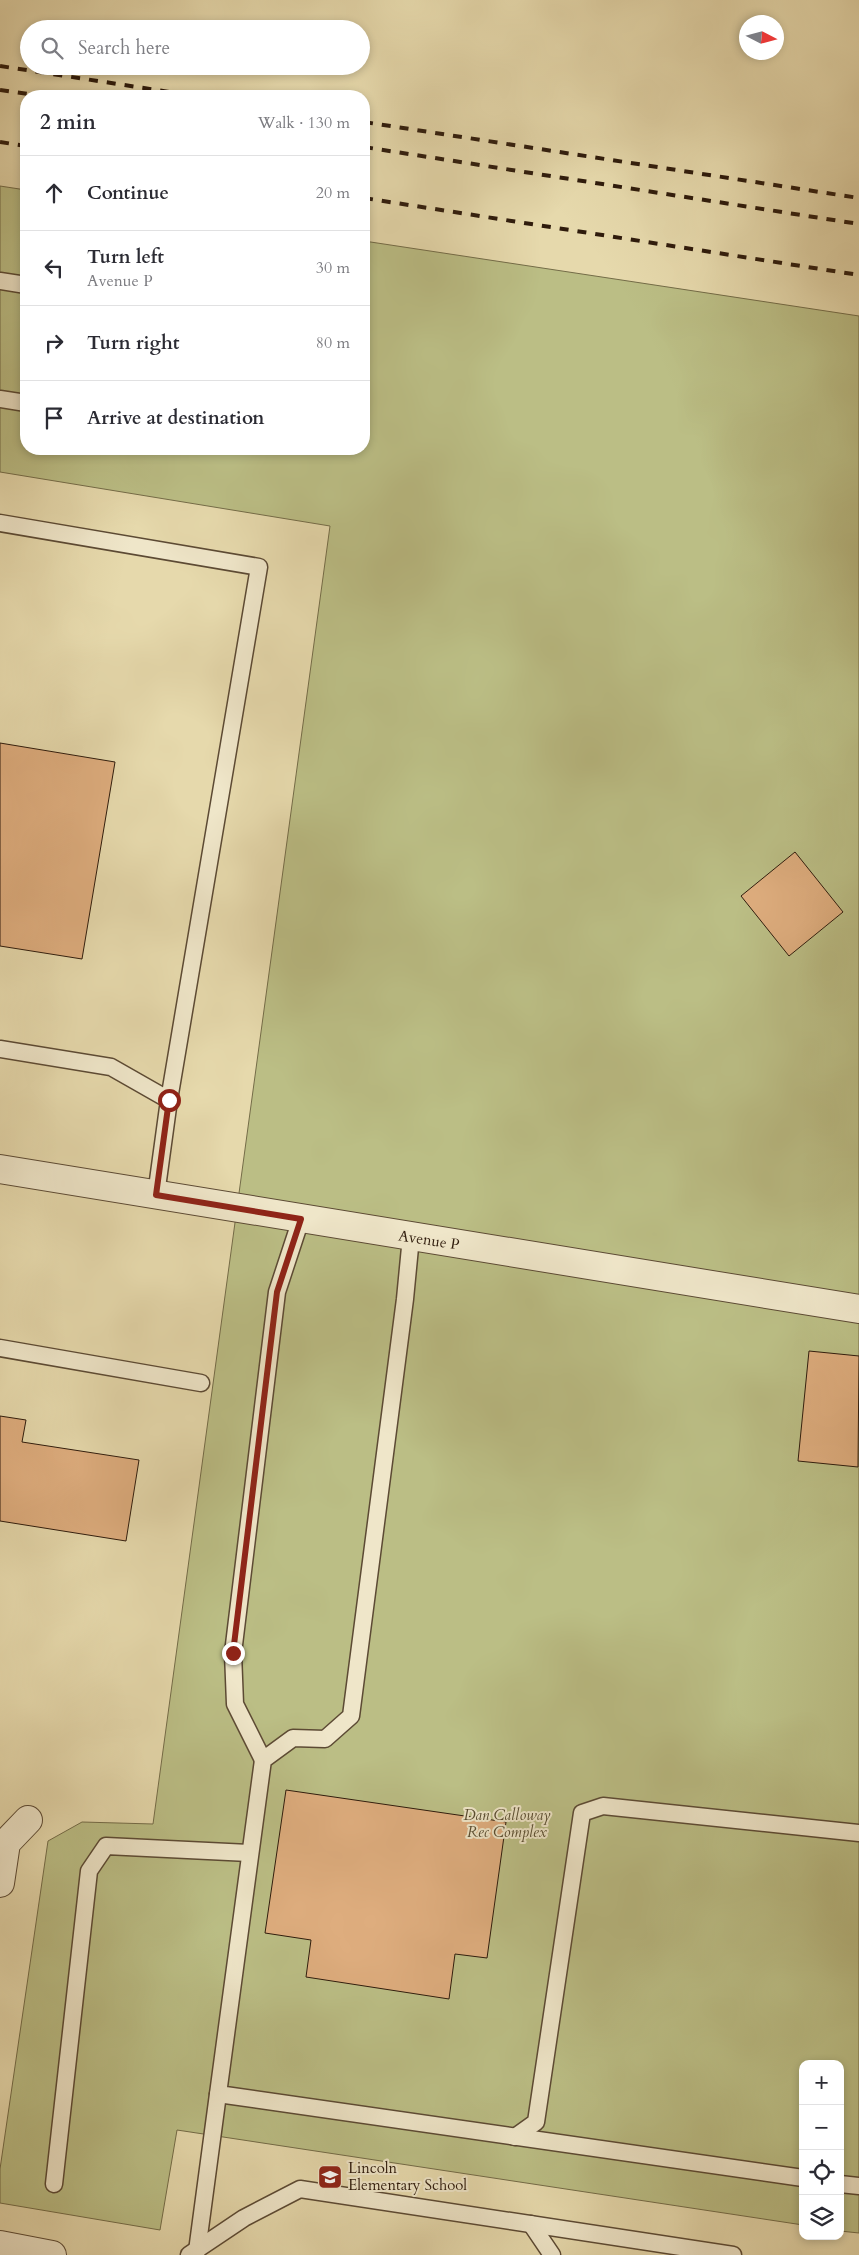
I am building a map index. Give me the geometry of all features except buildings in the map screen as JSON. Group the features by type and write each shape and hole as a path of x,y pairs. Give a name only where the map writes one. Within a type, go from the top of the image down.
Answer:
{"street":[{"name":"Avenue P","path":"0,1169 859,1309"},
{"path":"0,1883 6,1844 28,1820"},
{"path":"0,2245 52,2255"}],"lane":[{"path":"0,281 20,284"},
{"path":"0,399 20,402"},
{"path":"0,522 258,567 169,1100 156,1195"},
{"path":"0,1049 111,1066 169,1100"},
{"path":"193,2253 218,2094 263,1760 235,1704 233,1653 277,1292 301,1219"},
{"path":"263,1760 293,1738 325,1739 351,1716 405,1300 411,1237"},
{"path":"0,1348 201,1383"},
{"path":"515,2137 536,2122 582,1813 603,1806 859,1834"},
{"path":"54,2184 89,1870 106,1846 249,1853"},
{"path":"218,2094 799,2177"},
{"path":"844,2184 859,2186"},
{"path":"193,2253 244,2218 300,2189 733,2255"},
{"path":"531,2224 552,2255"}],"green space":[{"name":"Dan Calloway Rec Complex","path":"0,186 20,189 20,455 370,455 370,242 859,316 859,2233 844,2231 844,2060 799,2060 799,2224 177,2130 160,2230 0,2203 0,2169 48,1841 82,1822 153,1824 330,526 0,472"}],"railway":[{"path":"0,66 20,69"},
{"path":"59,75 157,90"},
{"path":"0,90 20,93"},
{"path":"370,123 859,198"},
{"path":"0,142 20,145"},
{"path":"370,148 859,224"},
{"path":"370,199 859,275"}],"place":[{"name":"Lincoln Elementary School","path":"330,2177"}],"route":[{"path":"169,1100 156,1195 301,1219 277,1292 233,1653"}]}
